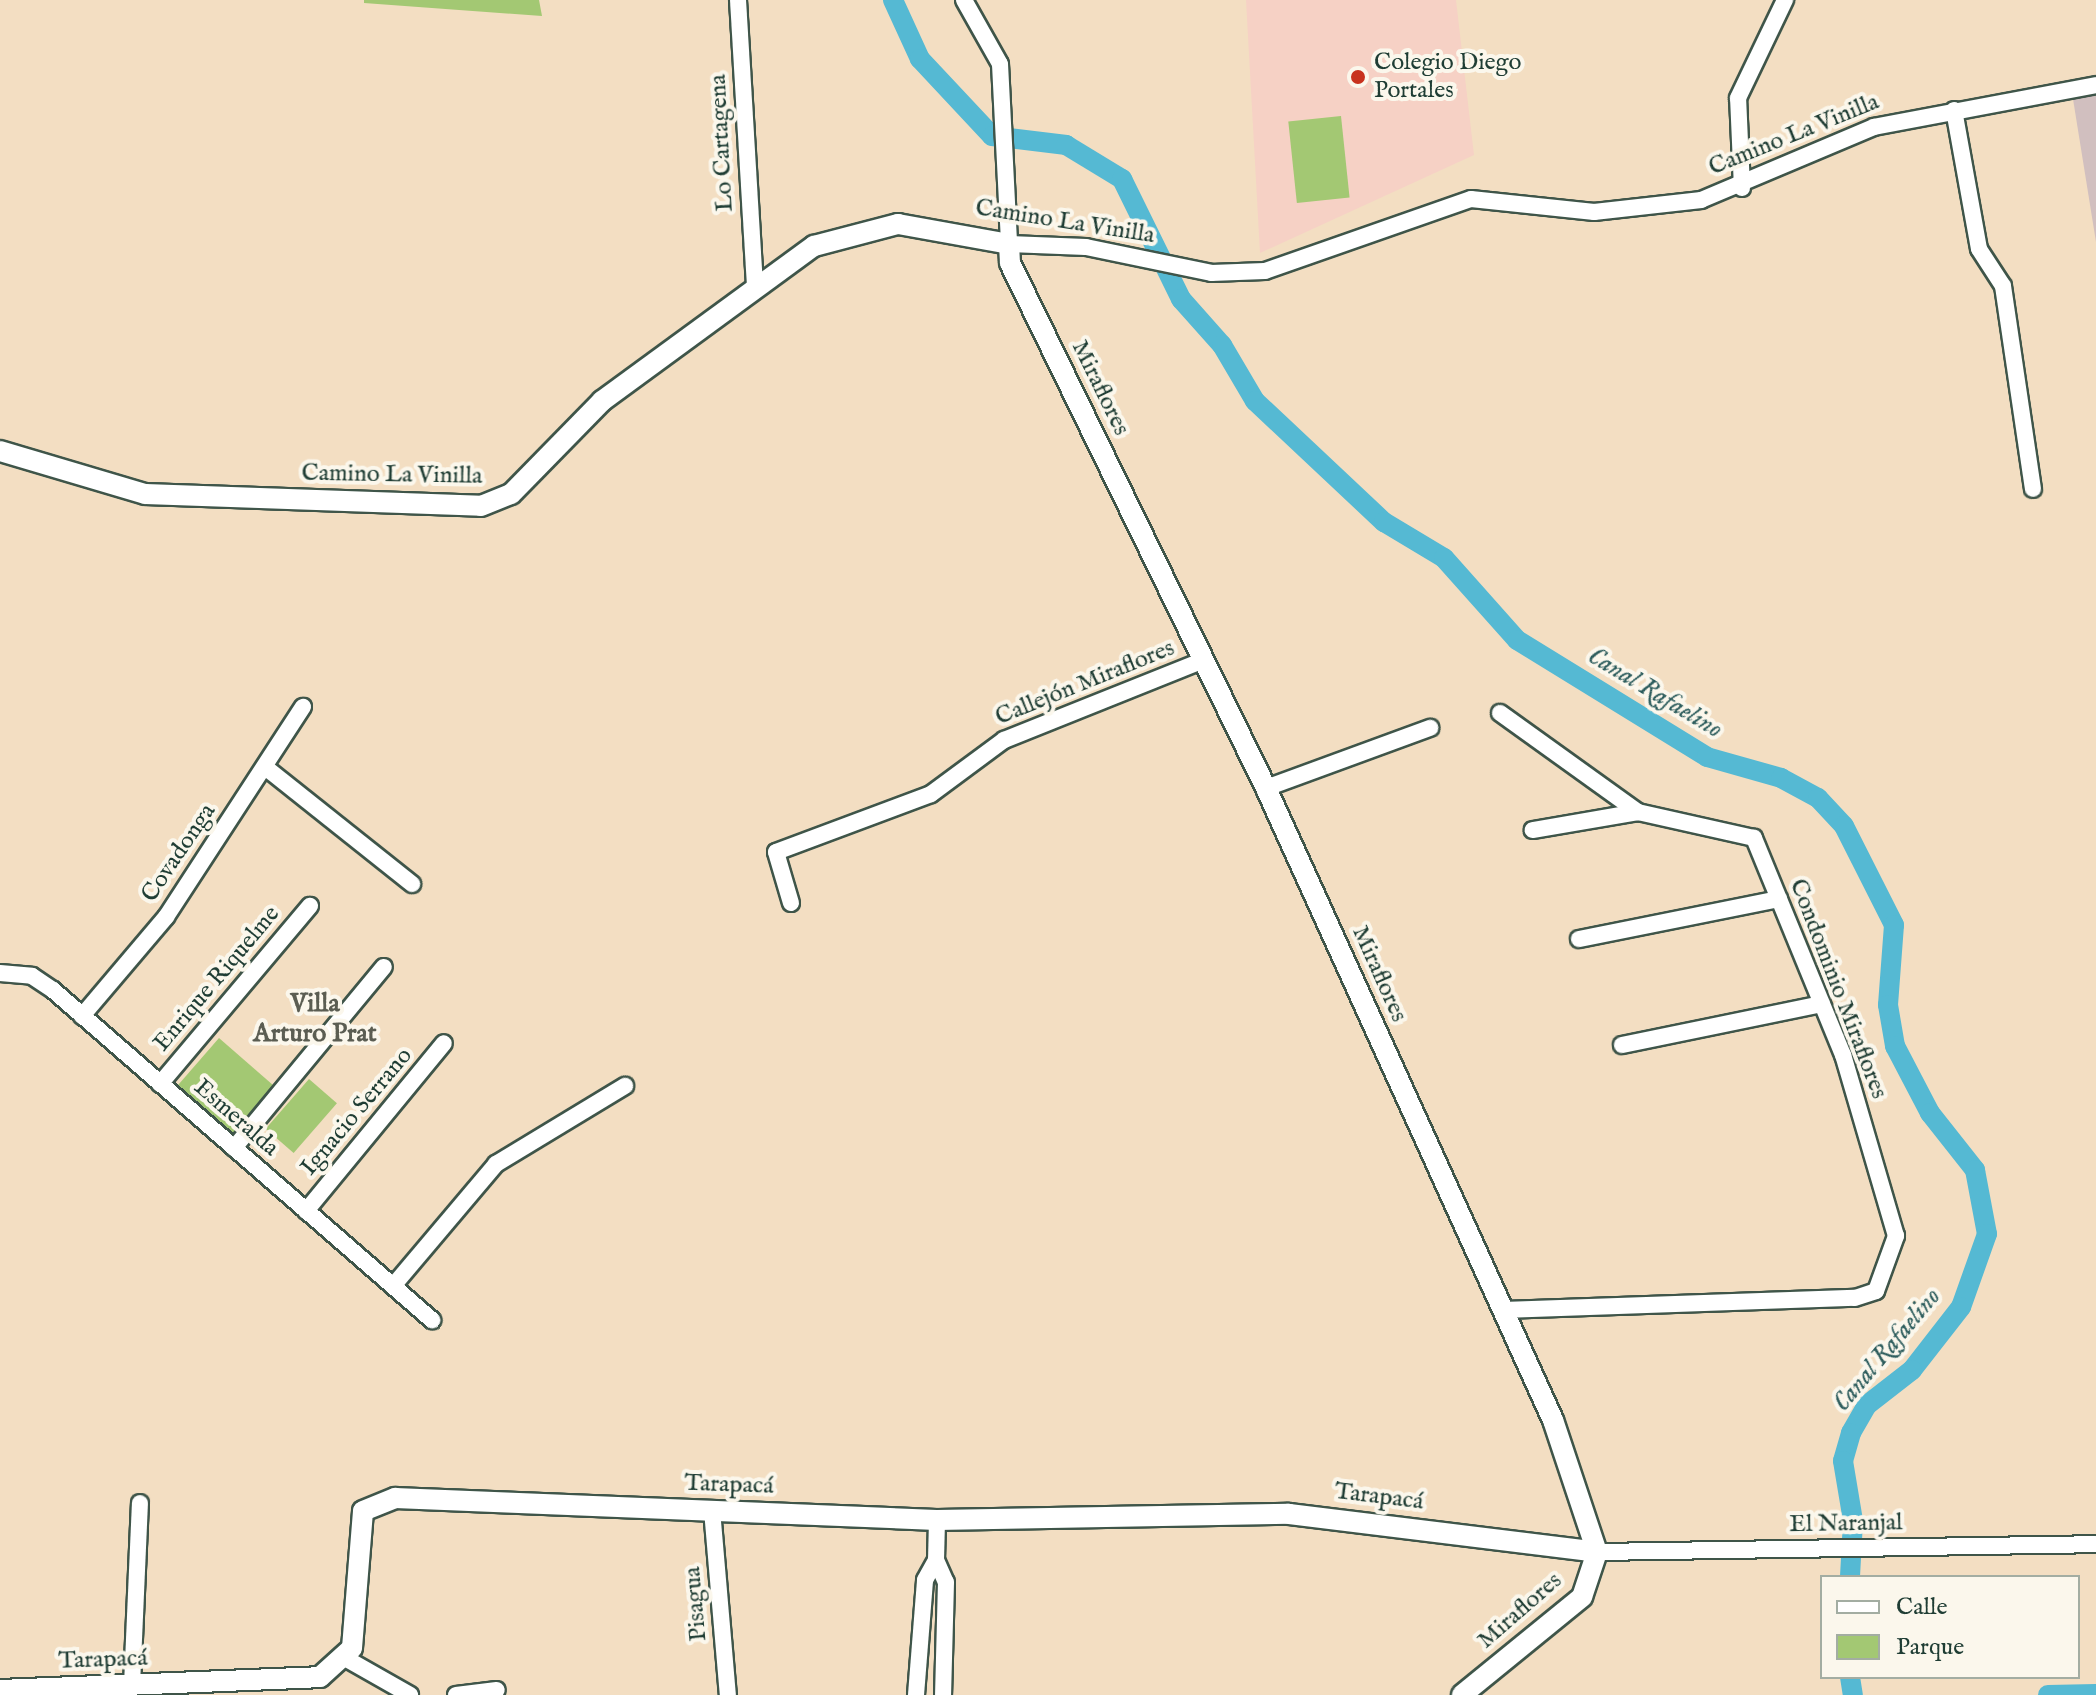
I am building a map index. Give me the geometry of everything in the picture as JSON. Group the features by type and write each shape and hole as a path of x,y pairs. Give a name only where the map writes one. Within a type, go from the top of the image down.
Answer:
{"street":[{"name":"Lo Cartagena","path":"738,0 755,284"},
{"path":"964,0 1000,64 1009,244"},
{"path":"1742,188 1738,98 1785,0"},
{"name":"Camino La Vinilla","path":"0,451 145,494 493,503 532,474 602,401 686,344 755,284 814,246 875,226 916,224 1009,244 1086,247 1181,268 1265,271 1471,199 1594,212 1675,205 1742,188 1874,127 2096,85"},
{"path":"1954,110 1979,249 2003,286 2033,489"},
{"name":"Miraflores","path":"1009,244 1010,263 1266,788 1553,1420 1597,1552 1582,1597 1462,1695"},
{"name":"Callejón Miraflores","path":"791,903 776,852 931,794 1004,740 1204,660"},
{"name":"Covadonga","path":"82,1016 166,917 303,707"},
{"path":"1500,713 1638,812"},
{"path":"1266,788 1430,728"},
{"path":"265,767 412,884"},
{"name":"Condominio Miraflores","path":"1503,1310 1824,1302 1876,1291 1896,1236 1822,1004 1754,838 1638,812 1533,830"},
{"path":"1579,939 1779,899"},
{"name":"Enrique Riquelme","path":"160,1084 310,906"},
{"path":"234,1148 384,967"},
{"name":"Esmeralda","path":"0,973 32,976 82,1016 432,1320"},
{"path":"1622,1045 1822,1004"},
{"name":"Ignacio Serrano","path":"306,1211 444,1043"},
{"path":"393,1286 496,1164 625,1086"},
{"path":"132,1685 140,1503"},
{"name":"Tarapacá","path":"0,1690 298,1681 320,1677 345,1658 352,1648 358,1522 375,1503 712,1510 937,1520 1289,1514 1597,1552"},
{"name":"Pisagua","path":"712,1510 728,1695"},
{"path":"937,1520 936,1560 946,1582 943,1695"},
{"name":"El Naranjal","path":"1597,1552 2096,1544"},
{"path":"916,1695 925,1580 936,1560"},
{"path":"345,1658 410,1695"},
{"path":"456,1695 497,1690"}],"shaded area":[{"name":"Colegio Diego Portales","path":"1246,0 1456,0 1474,155 1260,253"},
{"path":"2096,95 2096,242 2073,99"}],"green space":[{"path":"364,0 539,0 542,16 364,3"},
{"path":"1341,116 1350,198 1297,203 1288,122"},
{"path":"219,1038 274,1086 231,1135 176,1087"},
{"path":"309,1079 337,1103 294,1153 266,1129"}],"waterway":[{"name":"Canal Rafaelino","path":"893,0 920,59 992,136 1066,145 1122,179 1181,299 1222,345 1255,401 1384,522 1444,558 1517,640 1707,757 1781,778 1818,798 1844,826 1894,925 1888,1005 1895,1046 1930,1113 1975,1170 1987,1234 1961,1307 1912,1370 1867,1405 1851,1433 1843,1461 1853,1521 1850,1575"},
{"name":"Canal Rafaelino","path":"1850,1679 1853,1695"},
{"path":"2048,1695 2096,1694"}],"place":[{"name":"Colegio Diego Portales","path":"1358,77"}],"district":[{"name":"Villa Arturo Prat","path":"315,1019"}]}
